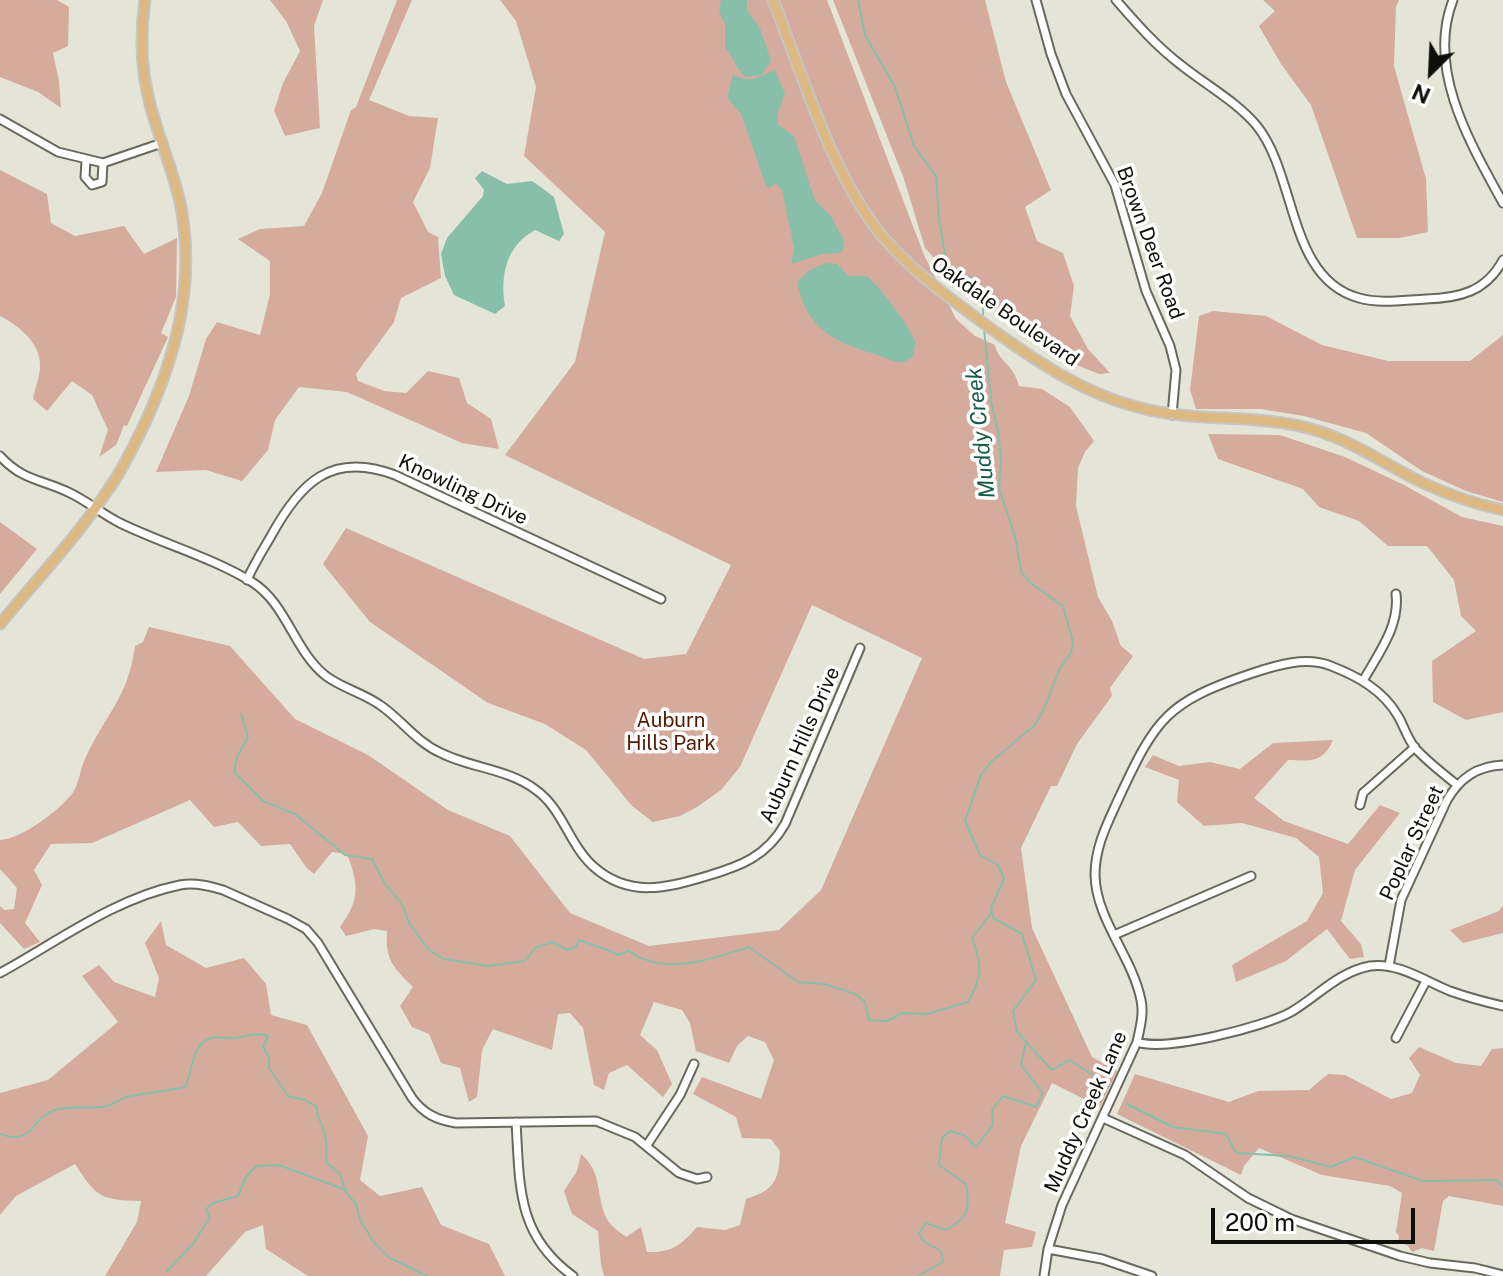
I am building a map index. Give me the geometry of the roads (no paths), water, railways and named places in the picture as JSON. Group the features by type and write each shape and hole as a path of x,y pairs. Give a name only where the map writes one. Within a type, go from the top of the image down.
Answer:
{"main road":[{"path":"0,624 70,542 122,468 168,369 180,327 186,279 185,239 179,197 151,110 144,76 142,41 145,0"},
{"name":"Oakdale Boulevard","path":"773,0 833,153 856,198 879,232 907,263 1005,339 1080,386 1120,402 1172,415 1272,421 1315,430 1356,445 1447,494 1503,510"}],"street":[{"name":"Brown Deer Road","path":"1036,0 1066,94 1119,194 1146,291 1170,346 1176,382 1172,415"},
{"path":"1116,0 1162,49 1257,127 1278,165 1307,253 1316,269 1331,284 1348,294 1368,300 1450,298 1480,287 1503,260"},
{"path":"1453,0 1445,36 1448,77 1472,146 1503,203"},
{"path":"0,119 58,152 103,163 162,143"},
{"path":"86,160 85,177 92,185 102,182 103,163"},
{"name":"Auburn Hills Drive","path":"0,456 27,478 67,491 121,523 177,545 247,580 270,597 308,657 327,677 381,705 420,741 440,753 514,778 538,790 556,810 580,851 595,867 620,883 645,889 673,887 739,866 767,848 785,824 860,648"},
{"name":"Knowling Drive","path":"247,580 284,512 302,489 322,475 359,467 395,475 661,599"},
{"path":"1363,681 1393,626 1398,611 1396,594"},
{"name":"Muddy Creek Lane","path":"1044,1276 1048,1249 1062,1205 1137,1042 1141,999 1102,908 1096,883 1099,844 1142,748 1165,717 1202,692 1287,664 1326,664 1363,681 1389,702 1415,747 1456,784"},
{"path":"1360,805 1363,793 1415,747"},
{"name":"Poplar Street","path":"1389,966 1401,900 1456,784 1476,771 1503,765"},
{"path":"1114,935 1251,876"},
{"path":"0,973 129,902 181,884 210,886 306,929 318,943 412,1098 424,1112 442,1121 456,1123 596,1121 647,1145 679,1173 697,1179 707,1177"},
{"path":"1137,1042 1161,1045 1251,1027 1291,1012 1352,971 1375,966 1389,966 1471,998 1503,1006"},
{"path":"1396,1038 1426,981"},
{"path":"647,1145 680,1095 694,1064"},
{"path":"1103,1118 1185,1155 1248,1198 1291,1219 1400,1256 1503,1275"},
{"path":"516,1122 519,1188 524,1210 543,1249 573,1276"},
{"path":"1048,1249 1102,1259 1152,1276"}],"waterway":[{"name":"Muddy Creek","path":"858,0 865,35 895,87 914,146 936,176 947,267 952,276 959,280 971,277 979,285 983,318"},
{"name":"Muddy Creek","path":"984,328 1001,461 999,488 1016,540 1021,572 1032,584 1063,606 1073,642 1071,653 1060,668 1035,725 991,762 981,775 965,821 980,855 998,865 1004,879 991,908 993,918 1022,934 1036,980 1013,1011 1017,1032 1052,1070 1070,1060 1109,1086"},
{"path":"241,714 248,737 237,757 234,772 263,801 295,814 345,855 372,859 384,882 403,906 409,923 429,950 444,959 488,966 525,961 535,948 552,942 567,950 576,947 579,940 618,955 629,951 643,959 673,964 704,960 749,947 798,982 825,984 855,994 865,1002 869,1020 887,1021 902,1013 927,1014 968,1002 979,970 972,938 992,912"},
{"path":"0,1134 19,1137 45,1115 59,1109 107,1106 127,1097 185,1087 196,1052 204,1041 214,1037 268,1036 263,1047 269,1057 269,1068 288,1096 317,1107 326,1139 326,1162 340,1174 346,1192 356,1204 360,1220 373,1241 388,1257 427,1276"},
{"name":"Muddy Creek","path":"918,1276 943,1262 941,1251 923,1241 919,1233 926,1223 946,1230 963,1217 967,1207 966,1184 939,1165 942,1138 950,1131 964,1135 976,1147 993,1125 992,1110 1003,1096 1036,1107 1043,1093 1021,1065 1026,1043"},
{"path":"1127,1104 1173,1127 1226,1134 1236,1153 1289,1156 1331,1167 1354,1157 1423,1181 1497,1180 1503,1187"},
{"path":"167,1271 193,1244 210,1217 206,1209 213,1203 238,1196 246,1177 256,1166 279,1165 346,1190"}],"park label":[{"name":"Auburn Hills Park","path":"671,732"}]}
